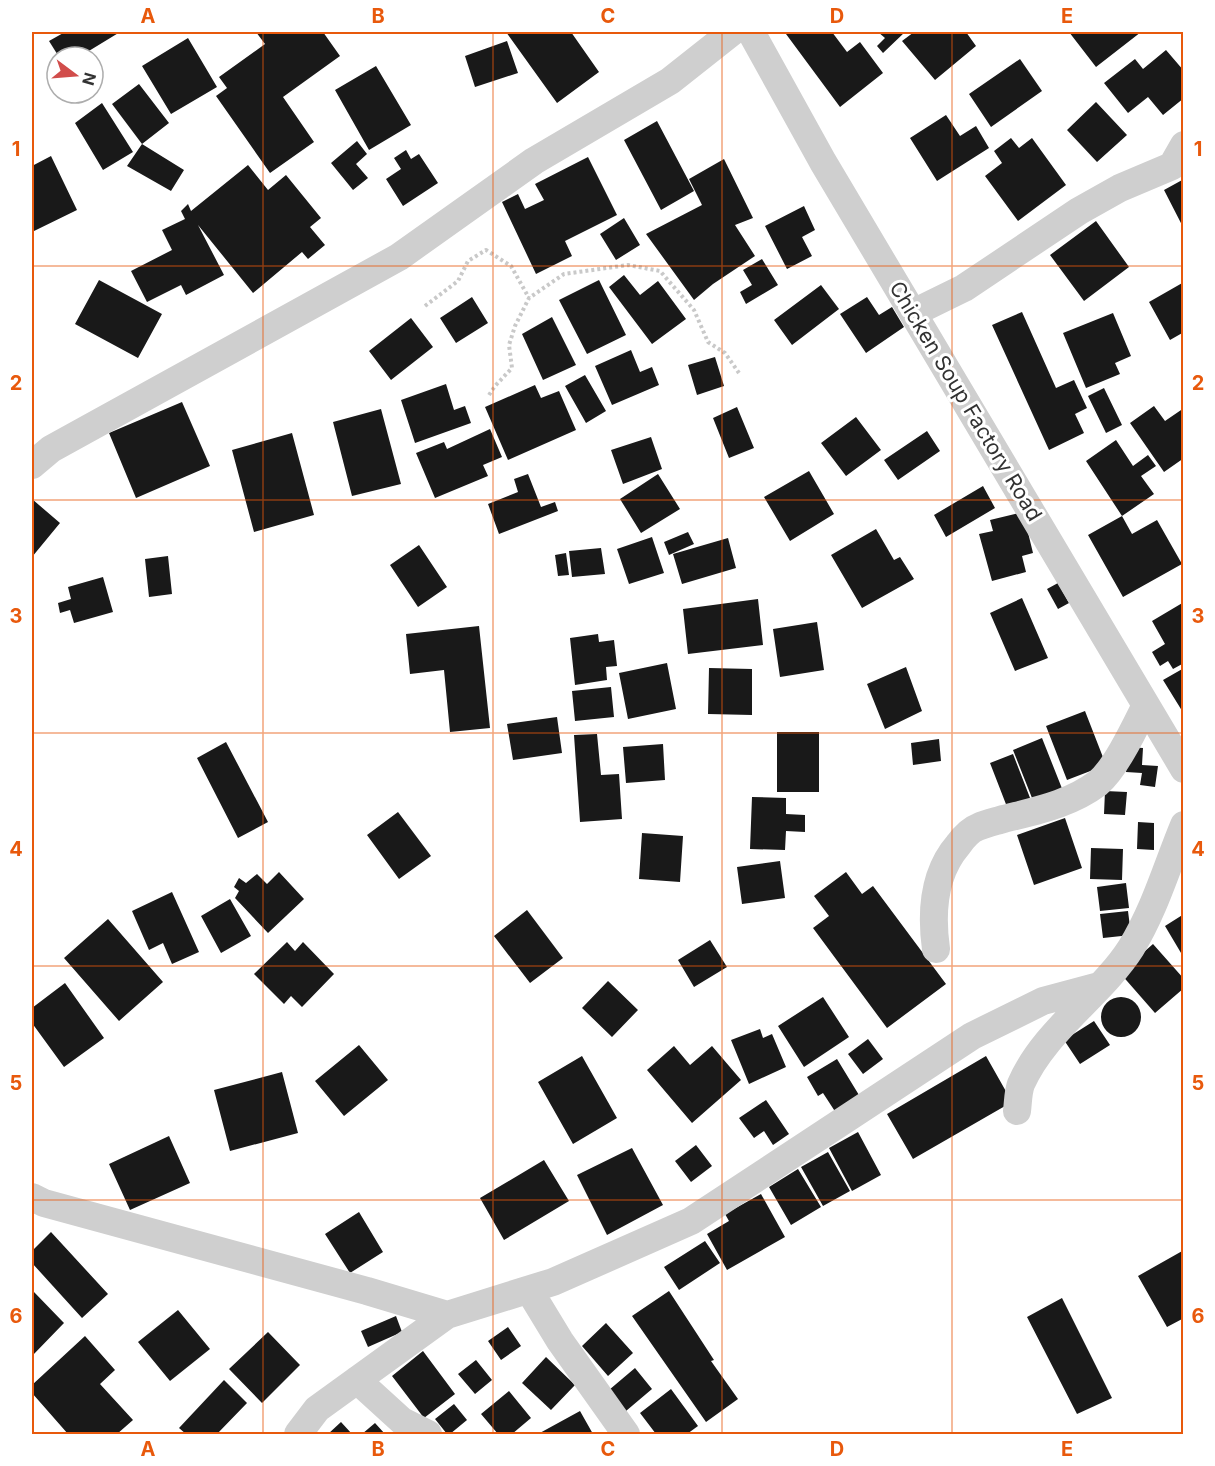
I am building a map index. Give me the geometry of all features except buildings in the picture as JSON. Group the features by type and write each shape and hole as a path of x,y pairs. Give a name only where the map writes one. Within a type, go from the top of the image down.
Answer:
{"street":[{"name":"Chicken Soup Factory Road","path":"750,33 823,162 1184,769"},
{"path":"32,465 51,449 399,257 534,161 750,33"},
{"path":"913,313 964,288 1079,211 1120,188 1172,166 1184,145"},
{"path":"936,949 935,902 939,874 949,854 966,835 977,827 1077,798 1100,781 1120,754 1146,705"},
{"path":"1017,1111 1020,1086 1031,1067 1068,1018 1100,986 1130,949 1150,912 1184,825"},
{"path":"298,1434 317,1409 447,1316 553,1282 691,1221 972,1036 1042,1001 1100,986"},
{"path":"32,1197 44,1203 367,1291 447,1316"},
{"path":"529,1290 560,1341 626,1434"},
{"path":"357,1380 402,1421 428,1434"}],"path":[{"path":"425,306 458,281 468,261 486,250 511,267 529,298"},
{"path":"489,395 512,368 509,345 515,326 529,298 564,274 628,266 660,271 694,310 708,342 725,353 739,373"}]}
